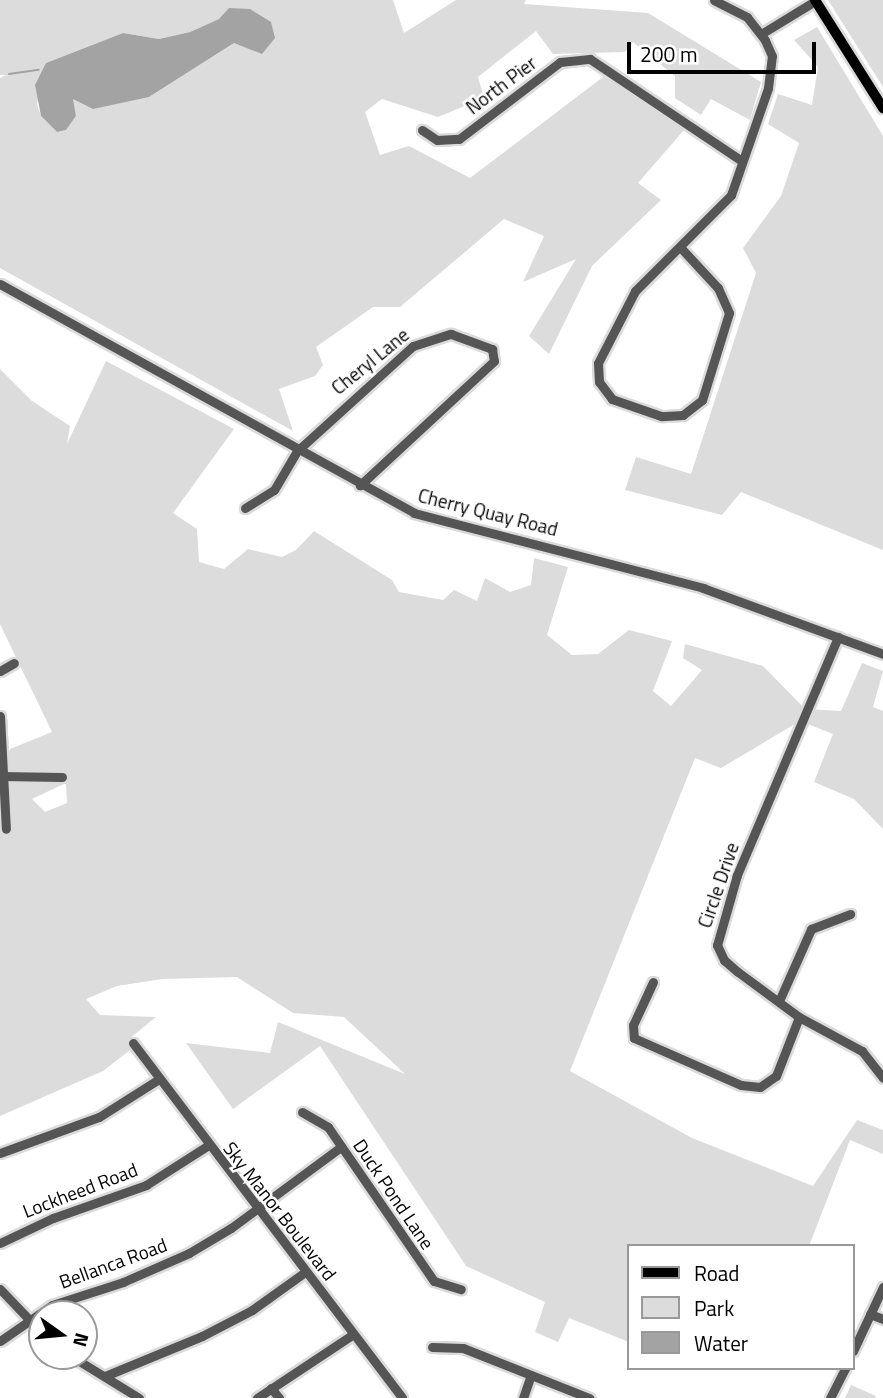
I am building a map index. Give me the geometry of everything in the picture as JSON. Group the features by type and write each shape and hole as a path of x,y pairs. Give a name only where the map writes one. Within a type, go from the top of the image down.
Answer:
{"main road":[{"path":"815,0 883,108"}],"street":[{"path":"680,247 719,288 729,313 702,400 683,415 661,416 612,399 599,382 598,363 635,291 731,195 742,161 772,66 761,34 747,17 714,0"},
{"path":"761,34 815,0"},
{"name":"North Pier","path":"422,130 437,140 458,139 560,62 590,59 742,161"},
{"name":"Cherry Quay Road","path":"0,285 414,513 691,584 883,654"},
{"name":"Cheryl Lane","path":"297,450 360,390 428,338 463,335 492,349 494,361 360,485"},
{"path":"244,508 260,503 274,489 297,450"},
{"name":"Circle Drive","path":"838,637 718,929 717,944 724,960 799,1017 862,1051 883,1078"},
{"path":"0,671 14,663"},
{"path":"0,716 6,829"},
{"path":"2,776 62,777"},
{"path":"779,1001 811,929 850,914"},
{"path":"653,982 633,1025 634,1038 741,1085 760,1087 776,1076 799,1017"},
{"name":"Sky Manor Boulevard","path":"133,1043 208,1146 402,1398"},
{"path":"0,1153 99,1117 159,1079"},
{"name":"Duck Pond Lane","path":"302,1112 321,1120 434,1281 461,1289"},
{"name":"Lockheed Road","path":"0,1243 52,1218 146,1185 208,1146"},
{"name":"Bellanca Road","path":"0,1341 26,1319 51,1305 154,1270 257,1209 341,1147"},
{"path":"105,1376 202,1336 251,1310 304,1272"},
{"path":"855,1347 883,1287"},
{"path":"0,1289 26,1319"},
{"path":"870,1314 883,1319"},
{"path":"257,1398 352,1335"},
{"path":"432,1347 463,1348 589,1398"},
{"path":"95,1370 139,1398"},
{"path":"830,1398 844,1370"},
{"path":"523,1398 531,1375"},
{"path":"271,1388 279,1398"}],"green space":[{"path":"0,0 393,0 404,33 456,0 526,0 524,4 648,13 761,82 750,120 711,99 701,115 675,98 675,76 633,42 625,52 553,54 536,31 478,77 484,98 438,117 382,99 365,112 380,155 409,146 470,178 607,74 684,130 638,183 661,200 592,266 549,354 529,336 576,259 523,282 544,236 504,219 400,307 373,307 316,347 323,365 315,376 279,389 293,431 0,268 0,78 6,75 0,75","holes":["219,19 234,43 149,97 72,98 76,116 66,130 57,132 41,116 37,104 46,63 123,33 159,39 190,32"]},
{"path":"828,0 883,0 883,87"},
{"path":"817,27 883,136 883,550 741,492 722,515 625,490 636,457 691,474 756,273 743,248 781,196 799,143 768,124 778,94 812,105 818,67 794,40"},
{"path":"106,361 234,429 173,513 197,529 199,562 224,569 248,549 282,557 296,550 314,531 392,580 399,592 443,600 454,590 477,601 485,578 510,592 531,585 534,558 568,567 547,635 572,655 598,654 629,630 672,641 653,691 671,706 702,670 683,658 685,644 763,666 805,709 841,711 862,663 883,671 873,707 883,711 883,829 854,799 814,782 833,734 800,721 721,768 695,758 570,1071 692,1138 813,1186 857,1120 883,1130 883,1154 850,1140 810,1244 628,1244 628,1342 569,1318 558,1342 535,1332 545,1302 466,1266 320,1046 233,1109 186,1043 270,1053 278,1022 405,1074 344,1017 293,1013 237,977 162,979 117,986 86,999 100,1015 156,1017 129,1039 134,1047 103,1071 0,1116 0,771 10,749 52,732 0,624 0,369 32,401 70,426 67,444","holes":["66,783 67,803 45,812 32,799"]},
{"path":"851,1385 876,1396 845,1398"}],"water":[{"path":"229,8 250,9 271,22 275,38 262,54 234,43 149,97 93,109 73,99 76,116 66,130 57,132 41,116 35,85 46,63 123,33 159,39 190,32 219,19"}],"waterway":[{"path":"9,74 39,70"}]}
